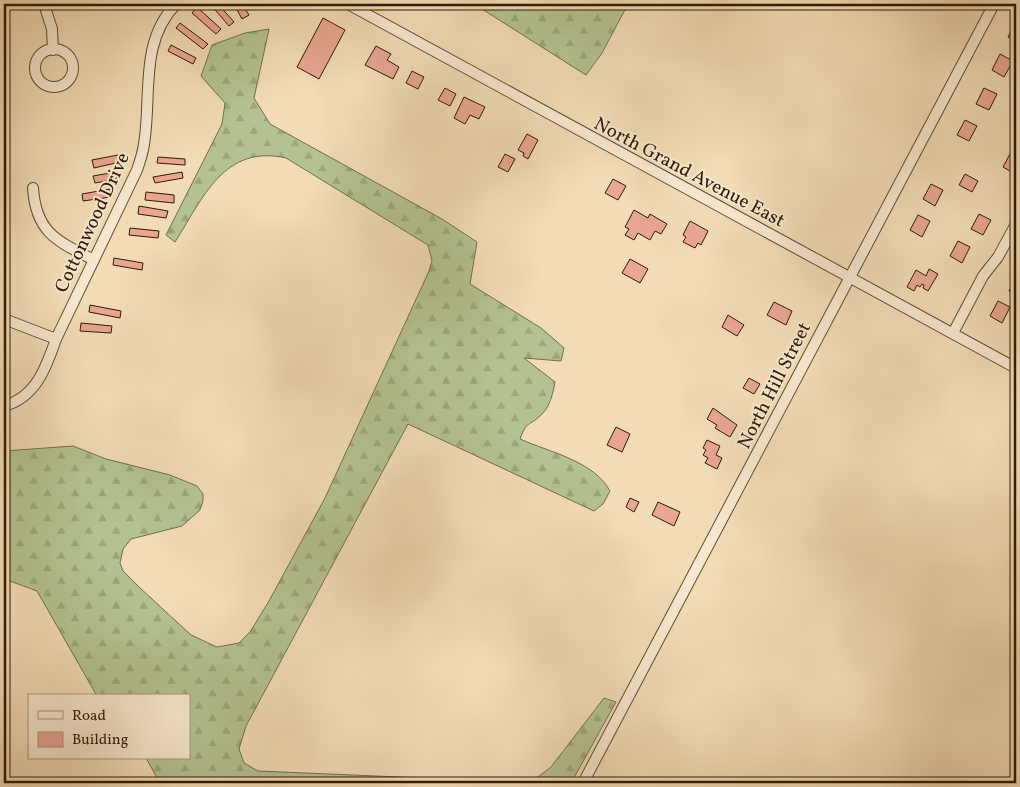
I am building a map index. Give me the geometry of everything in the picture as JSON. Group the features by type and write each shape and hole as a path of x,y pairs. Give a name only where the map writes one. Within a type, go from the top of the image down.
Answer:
{"street":[{"path":"44,4 52,29 54,50"},
{"name":"Cottonwood Drive","path":"4,406 19,401 32,390 46,368 56,339 137,170 144,144 149,58 164,20 176,4"},
{"name":"North Grand Avenue East","path":"348,4 620,154 849,276 1016,368"},
{"name":"North Hill Street","path":"583,783 994,4"},
{"path":"33,188 34,203 47,232 58,242 94,260"},
{"path":"953,333 983,276 998,257 1016,224"},
{"path":"4,319 56,339"}],"lane":[{"path":"1011,783 1016,780"}],"green space":[{"path":"474,4 628,4 602,53 586,75"},
{"path":"269,29 254,98 270,124 442,219 477,242 470,284 541,328 564,348 561,361 524,358 555,382 547,408 527,426 520,439 582,465 603,481 610,491 603,504 594,511 408,424 246,726 239,749 244,763 258,771 518,782 538,777 551,767 604,698 616,702 571,783 160,783 147,760 190,760 190,694 96,694 37,591 10,581 4,589 4,451 73,446 106,459 170,475 197,486 203,494 200,510 182,526 131,539 123,549 120,563 123,571 191,635 217,647 239,643 250,632 269,601 325,498 429,271 432,261 428,245 286,158 265,156 246,159 231,167 206,192 175,242 166,235 222,124 225,103 201,76 212,45 245,33"}],"building":[{"path":"210,4 218,4 234,22 229,26"},
{"path":"234,4 242,4 249,15 242,19"},
{"path":"197,7 221,29 216,34 192,13"},
{"path":"323,18 345,30 319,79 297,67"},
{"path":"1016,21 1016,41 1008,37"},
{"path":"180,23 208,44 203,49 176,28"},
{"path":"171,45 196,58 193,64 168,51"},
{"path":"376,46 391,54 387,60 399,67 393,79 365,65"},
{"path":"1000,54 1013,61 1004,77 992,70"},
{"path":"412,71 424,77 418,89 406,83"},
{"path":"445,88 456,94 450,106 438,100"},
{"path":"984,88 997,94 989,110 976,104"},
{"path":"464,97 485,107 479,119 470,115 465,124 454,118"},
{"path":"965,120 977,126 969,141 957,135"},
{"path":"527,134 538,140 528,159 523,156 524,153 518,150"},
{"path":"1011,152 1016,155 1015,174 1003,167"},
{"path":"123,154 124,161 94,168 92,160"},
{"path":"505,154 515,159 508,172 498,167"},
{"path":"158,157 185,159 185,165 157,163"},
{"path":"116,172 117,179 95,183 93,176"},
{"path":"182,172 183,178 155,183 153,177"},
{"path":"965,174 978,181 972,192 959,185"},
{"path":"613,179 626,186 618,200 605,193"},
{"path":"931,184 943,190 935,206 923,199"},
{"path":"110,189 111,197 83,201 82,194"},
{"path":"146,192 174,195 174,203 145,200"},
{"path":"139,206 168,211 166,218 138,214"},
{"path":"634,210 648,218 650,214 667,224 661,234 655,231 650,240 638,233 634,240 625,235 629,229 625,227"},
{"path":"979,214 991,220 983,235 971,229"},
{"path":"918,215 930,221 922,237 910,230"},
{"path":"690,221 708,231 701,245 698,243 695,248 683,242 686,237 683,235"},
{"path":"130,228 159,231 158,238 129,235"},
{"path":"958,241 970,247 962,263 950,256"},
{"path":"114,258 143,263 142,270 113,265"},
{"path":"630,259 648,269 640,283 622,273"},
{"path":"929,269 938,274 928,291 923,288 924,285 922,284 920,287 917,285 914,291 907,287 916,270 926,276"},
{"path":"1016,277 1016,295 1009,291"},
{"path":"998,301 1010,307 1002,323 990,316"},
{"path":"774,302 792,311 786,325 767,315"},
{"path":"90,305 121,311 120,318 89,312"},
{"path":"728,315 744,325 737,336 722,327"},
{"path":"81,323 112,326 111,333 80,331"},
{"path":"749,378 760,384 754,394 743,388"},
{"path":"713,408 737,425 730,437 715,428 717,425 707,419"},
{"path":"616,427 630,434 622,452 607,445"},
{"path":"707,440 720,446 716,455 722,458 717,469 705,463 708,458 703,455 706,450 703,448"},
{"path":"630,498 639,502 634,512 626,507"},
{"path":"658,502 680,512 674,526 652,515"}]}
